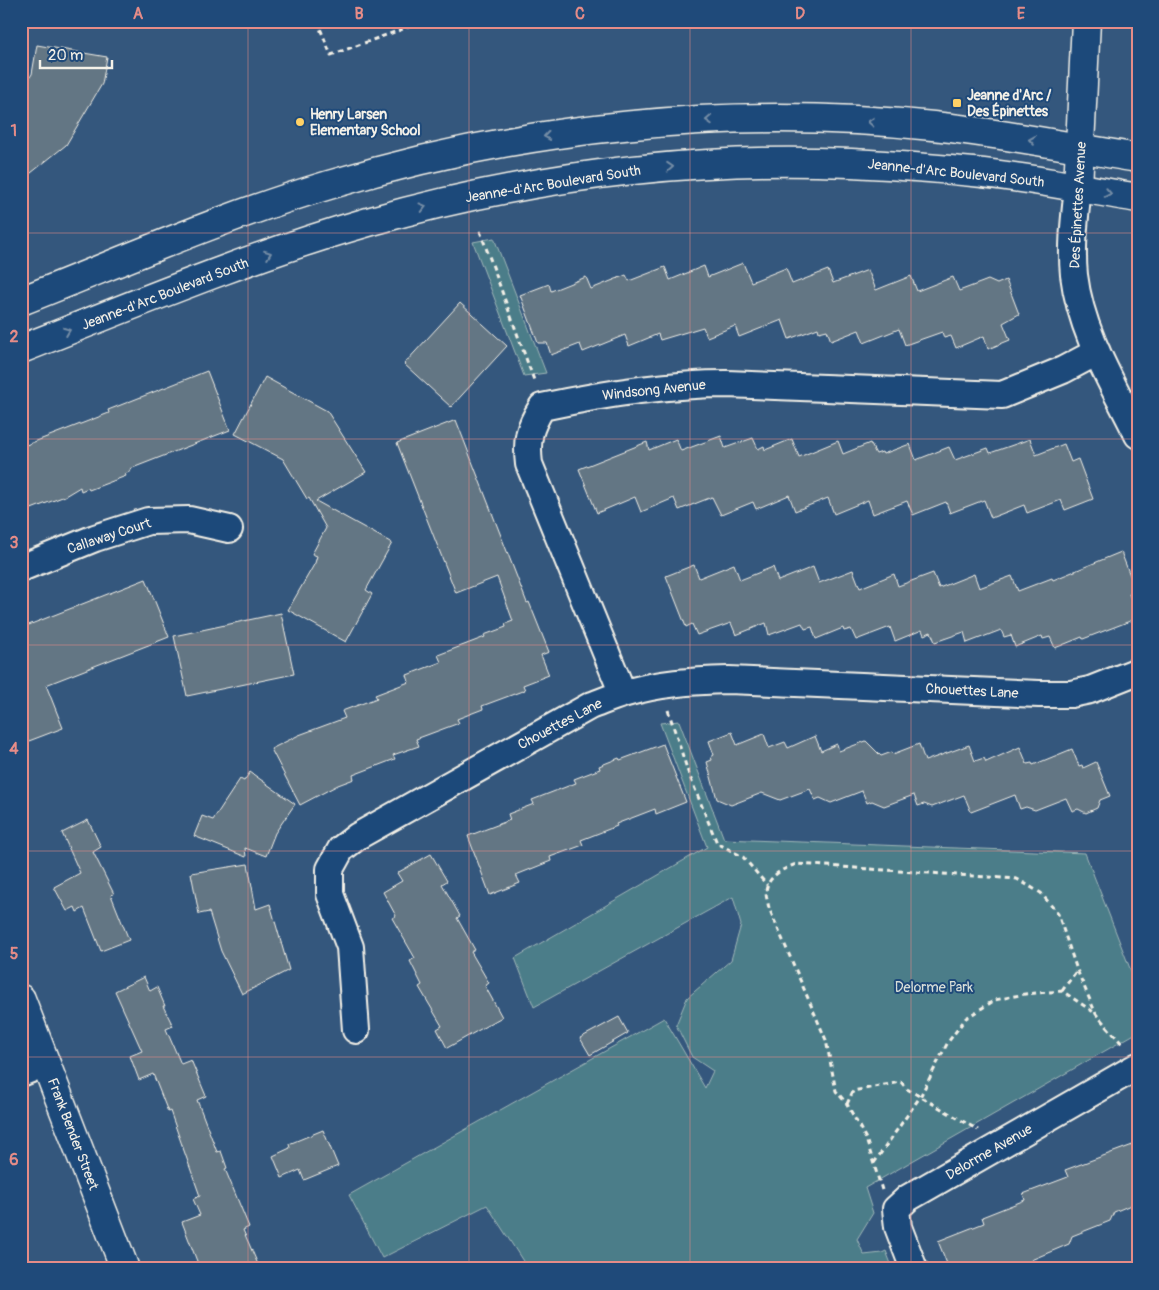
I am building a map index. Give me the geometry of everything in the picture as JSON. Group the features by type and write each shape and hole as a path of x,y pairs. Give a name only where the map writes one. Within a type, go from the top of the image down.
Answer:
{"main road":[{"name":"Des Épinettes Avenue","path":"1078,187 1086,21"},
{"path":"21,301 244,214 328,185 410,163 513,140 593,129 695,121 766,118 816,119 933,126 1040,140 1138,158"},
{"name":"Jeanne-d'Arc Boulevard South","path":"21,348 277,251 366,222 502,190 575,178 654,168 703,165 816,162 874,164 1031,179 1138,198"},
{"name":"Frank Bender Street","path":"21,999 125,1269"}],"street":[{"name":"Des Épinettes Avenue","path":"1078,187 1073,250 1074,277 1082,316 1097,352 1138,435"},
{"name":"Windsong Avenue","path":"542,408 589,397 685,384 1002,395 1063,370 1097,352"},
{"path":"542,408 534,420 528,435 529,464 623,694"},
{"name":"Callaway Court","path":"21,568 95,538 148,521 189,520 229,530"},
{"name":"Chouettes Lane","path":"356,1030 350,947 330,894 330,870 342,849 358,836 590,706 623,694 660,686 698,681 729,680 1071,694 1090,690 1138,671"},
{"name":"Delorme Avenue","path":"896,1209 908,1198 1003,1144 1131,1057"},
{"path":"21,1073 46,1063"},
{"path":"896,1209 898,1227 914,1269"}],"path":[{"path":"317,21 331,55 425,21"},
{"path":"480,231 535,382 542,408"},
{"path":"660,686 688,772 717,843 743,857 768,885"},
{"path":"896,1209 884,1194 866,1139 847,1104 836,1091 826,1040 769,908 766,893 768,885 780,870 797,864 1017,879 1041,893 1058,914 1077,970 1096,1014 1131,1057"},
{"path":"1062,991 1077,970"},
{"path":"874,1164 920,1097 948,1042 966,1018 995,1000 1025,994 1062,991 1096,1014"},
{"path":"847,1104 853,1091 901,1082 907,1089 920,1097 1003,1144"}],"green space":[{"path":"494,238 546,373 524,376 473,242"},
{"name":"Delorme Park","path":"679,721 724,839 1085,853 1138,989 1138,1032 865,1188 873,1213 857,1239 864,1255 886,1251 893,1269 528,1269 487,1205 382,1258 349,1195 664,1018 705,1088 713,1071 692,1057 676,1025 687,998 731,960 741,925 733,897 534,1007 515,958 707,847 660,723"}],"building":[{"path":"37,45 107,57 102,84 66,145 21,181 21,91 32,74"},
{"path":"743,263 751,282 786,268 792,284 828,270 833,283 868,270 876,290 911,276 917,291 953,277 959,291 988,280 997,284 1006,280 1019,314 1003,323 1010,340 988,349 984,336 956,348 951,336 944,338 942,332 905,345 899,329 864,343 859,330 831,341 827,330 819,332 818,328 789,339 782,320 739,337 735,326 707,337 703,327 660,340 658,334 629,346 625,335 583,352 580,344 551,355 547,343 538,343 520,295 549,284 551,291 586,277 591,289 626,275 629,281 665,267 670,280 704,266 708,277"},
{"path":"460,303 507,346 451,407 404,364"},
{"path":"207,371 230,430 130,469 131,471 125,474 126,476 89,490 88,488 81,491 80,487 65,496 21,513 21,447 109,413 108,410"},
{"path":"265,377 327,411 366,472 316,501 392,543 366,590 372,594 346,642 288,610 315,563 317,556 312,554 326,528 283,459 235,434"},
{"path":"456,420 527,603 529,602 549,652 541,655 549,675 523,685 525,690 482,706 483,709 457,719 459,723 416,739 419,746 393,755 395,759 353,775 354,779 338,785 300,805 271,749 299,735 345,718 342,711 377,698 375,695 409,682 407,675 441,662 438,655 485,637 484,635 506,627 505,624 513,621 497,577 456,593 397,443"},
{"path":"721,436 725,448 753,438 758,449 764,446 765,450 792,439 799,457 838,441 843,454 870,443 876,454 882,452 883,454 910,444 916,460 949,447 955,460 988,448 990,453 1030,439 1036,455 1064,444 1071,462 1078,459 1093,499 1065,510 1061,500 1027,513 1024,505 991,518 984,500 950,513 946,502 913,515 907,501 873,514 868,500 834,514 828,498 795,511 789,495 756,509 753,502 721,515 712,497 679,510 674,498 641,512 635,497 597,513 579,469 647,442 649,450 676,439 681,451"},
{"path":"1121,552 1136,591 1129,594 1138,618 1055,648 1050,637 1043,639 1042,636 1015,647 1011,635 1004,637 1001,630 967,643 964,632 935,642 931,632 924,635 922,630 895,641 890,627 856,640 851,629 844,631 843,628 816,639 812,627 805,629 802,623 769,635 766,623 736,635 731,623 697,635 692,624 686,627 666,576 694,565 699,578 734,564 740,580 773,567 778,581 813,567 819,583 853,570 860,588 894,574 898,586 933,573 939,588 974,574 979,588 1012,576 1018,591 1052,578 1053,580"},
{"path":"146,579 169,637 46,685 63,728 21,744 21,628"},
{"path":"281,613 294,674 187,696 174,636"},
{"path":"732,732 737,745 764,734 769,748 785,742 788,748 815,736 821,751 837,744 839,751 866,741 881,756 892,752 893,754 919,744 925,761 969,745 975,761 984,758 986,762 1020,747 1027,764 1032,763 1033,765 1072,749 1079,766 1082,765 1083,768 1096,762 1110,796 1100,800 1097,808 1086,813 1078,809 1072,811 1066,798 1035,810 1026,807 1020,809 1015,795 971,812 964,795 932,807 924,804 918,806 914,795 884,806 872,801 867,803 862,791 831,803 820,798 815,800 810,789 780,800 762,793 731,805 717,799 707,762 712,760 711,757 714,755 709,741"},
{"path":"663,744 686,802 656,814 655,809 581,840 583,845 550,857 551,861 516,875 520,883 490,895 468,836 510,820 508,814 534,804 532,800 576,783 574,779 600,769 599,766"},
{"path":"250,772 295,804 275,833 266,856 245,848 246,857 194,836 202,816 213,820 240,779 244,781"},
{"path":"88,820 101,847 93,852 114,894 111,895 129,940 101,951 84,908 77,912 75,907 67,911 54,887 80,873 62,833"},
{"path":"431,854 447,881 442,884 460,916 457,918 475,950 471,952 489,983 485,986 502,1017 447,1048 437,1029 442,1026 419,987 422,985 410,961 415,958 392,918 396,916 383,892 402,881 397,873"},
{"path":"248,864 256,909 270,904 289,970 242,994 221,951 209,912 199,914 191,873"},
{"path":"144,977 150,991 157,987 165,1006 163,1006 173,1026 166,1029 181,1064 191,1060 206,1096 197,1100 217,1152 221,1151 227,1168 225,1169 249,1227 243,1230 260,1269 200,1269 182,1222 200,1215 193,1199 200,1196 170,1111 168,1112 153,1074 139,1080 130,1056 142,1051 115,991"},
{"path":"619,1017 628,1033 590,1055 580,1038"},
{"path":"323,1130 338,1166 304,1180 300,1170 282,1178 273,1156 290,1148 289,1144"},
{"path":"1138,1143 1138,1202 1114,1212 1110,1221 1072,1236 1069,1244 1031,1260 1027,1269 949,1269 938,1241 984,1223 982,1217 1025,1200 1023,1194 1068,1177 1065,1170"}],"place":[{"name":"Jeanne d'Arc / Des Épinettes","path":"957,103"},
{"name":"Henry Larsen Elementary School","path":"300,122"}]}
